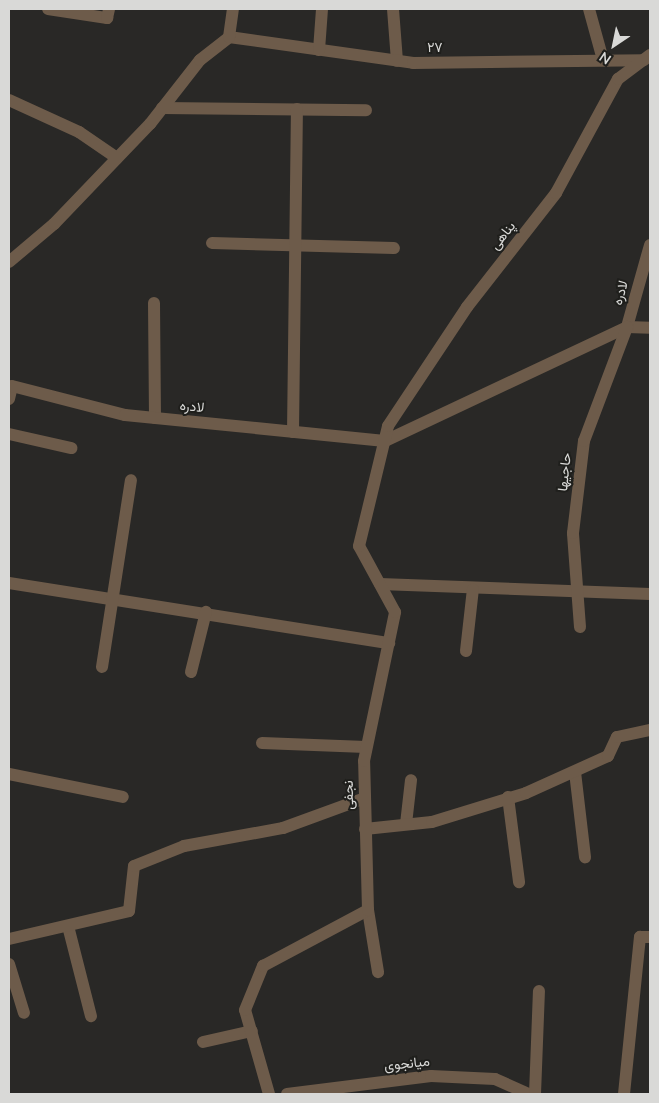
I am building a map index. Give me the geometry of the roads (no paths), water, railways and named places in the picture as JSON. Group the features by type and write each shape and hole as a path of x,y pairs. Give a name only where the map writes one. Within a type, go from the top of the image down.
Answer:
{"street":[{"path":"48,9 108,14"},
{"path":"9,262 54,224 162,108 200,60 229,37 233,9"},
{"path":"319,50 322,9"},
{"path":"394,9 397,61"},
{"path":"589,9 603,60"},
{"name":"۲۷","path":"229,37 397,61 647,58"},
{"name":"پناهی","path":"385,441 388,426 467,307 556,193 618,80 647,58"},
{"path":"9,100 79,132 117,158"},
{"path":"162,108 366,110"},
{"path":"293,432 297,109"},
{"path":"212,243 394,248"},
{"name":"لادره","path":"650,245 627,327 650,328"},
{"path":"154,303 155,418"},
{"path":"385,441 627,327"},
{"name":"حاجیها","path":"580,626 573,533 584,441 627,327"},
{"name":"لادره","path":"9,399 12,386 155,418 385,441"},
{"path":"9,434 71,448"},
{"name":"نجفی","path":"378,972 368,910 364,798 366,747 395,612 360,546 385,441"},
{"path":"102,667 131,480"},
{"path":"9,583 112,600 206,612 389,643"},
{"path":"380,584 473,589 576,589 650,594"},
{"path":"466,652 473,589"},
{"path":"191,672 206,612"},
{"path":"365,829 432,822 508,797 575,772 608,756 617,737 650,730"},
{"path":"262,743 366,747"},
{"path":"575,772 585,857"},
{"path":"9,774 123,796"},
{"path":"406,824 411,780"},
{"path":"508,797 519,882"},
{"path":"9,939 129,911 134,866 184,846 282,828 364,798"},
{"path":"269,1094 245,1010 263,966 368,910"},
{"path":"68,926 90,1016"},
{"path":"624,1094 640,937 650,937"},
{"path":"9,964 24,1014"},
{"path":"535,1094 539,991"},
{"path":"203,1042 252,1031"},
{"name":"میانجوی","path":"287,1094 431,1076 495,1079 528,1094"}]}
